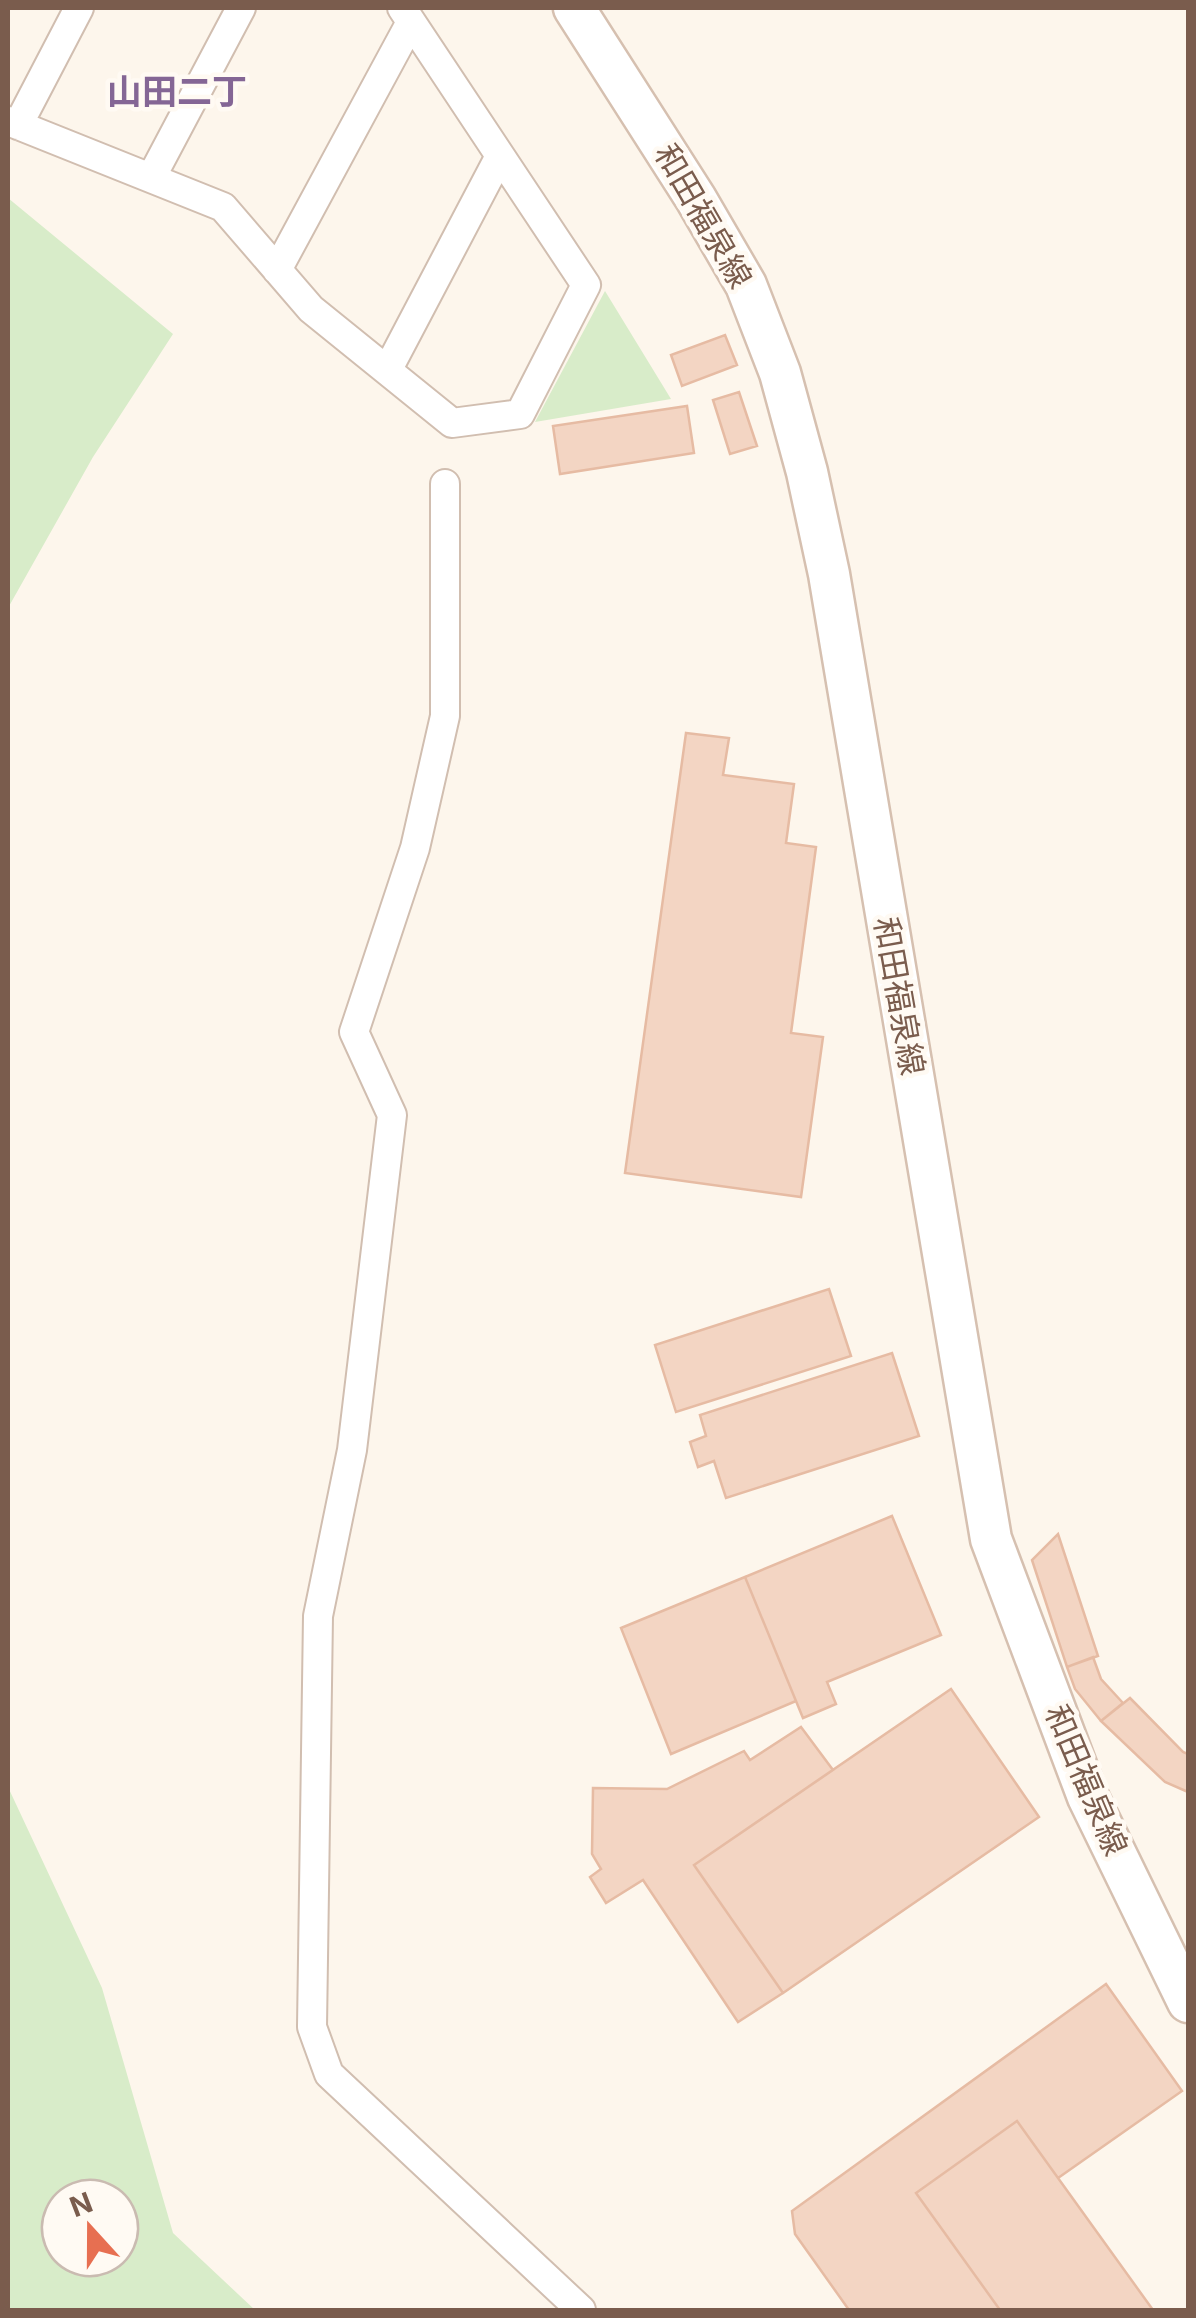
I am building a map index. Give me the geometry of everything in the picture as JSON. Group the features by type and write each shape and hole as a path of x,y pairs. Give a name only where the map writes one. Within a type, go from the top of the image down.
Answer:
{"main road":[{"name":"和田福泉線","path":"574,8 746,285 780,373 829,574 990,1539 1088,1797 1188,2002"}],"street":[{"path":"79,8 13,122 223,207 277,270 311,309 452,424 520,414 586,285 406,15 277,270"},
{"path":"152,178 241,8"},
{"path":"388,370 500,156"},
{"path":"445,484 445,716 415,848 354,1032 392,1114 352,1450 318,1616 312,2027 329,2074 582,2310"}],"green space":[{"path":"8,198 173,334 93,457 8,608"},
{"path":"605,291 671,399 535,422"},
{"path":"8,1787 102,1988 173,2233 255,2310 8,2310"}],"building":[{"path":"725,335 737,365 682,386 671,355"},
{"path":"739,392 757,446 730,454 713,400"},
{"path":"687,406 694,453 560,474 553,426"},
{"path":"686,733 729,738 723,775 794,784 786,843 816,847 791,1033 823,1037 801,1197 625,1173"},
{"path":"829,1289 851,1356 676,1412 655,1345"},
{"path":"892,1353 919,1436 726,1498 714,1461 698,1467 690,1442 706,1436 700,1415"},
{"path":"892,1516 941,1635 827,1682 836,1704 803,1718 745,1577"},
{"path":"1058,1534 1098,1656 1067,1667 1032,1560"},
{"path":"745,1577 796,1701 671,1754 621,1628"},
{"path":"1093,1657 1101,1679 1123,1703 1101,1721 1075,1689 1067,1667"},
{"path":"951,1689 1039,1817 783,1993 694,1865"},
{"path":"1130,1698 1188,1754 1188,1792 1165,1782 1101,1721"},
{"path":"801,1727 833,1770 694,1865 783,1993 738,2022 643,1880 606,1903 590,1877 601,1869 592,1854 593,1788 667,1789 744,1751 750,1760"},
{"path":"1106,1984 1182,2091 1058,2178 1017,2121 916,2193 1000,2310 849,2310 795,2234 792,2211"},
{"path":"1017,2121 1153,2310 1000,2310 916,2193"}],"district":[{"name":"山田二丁","path":"177,92"}]}
